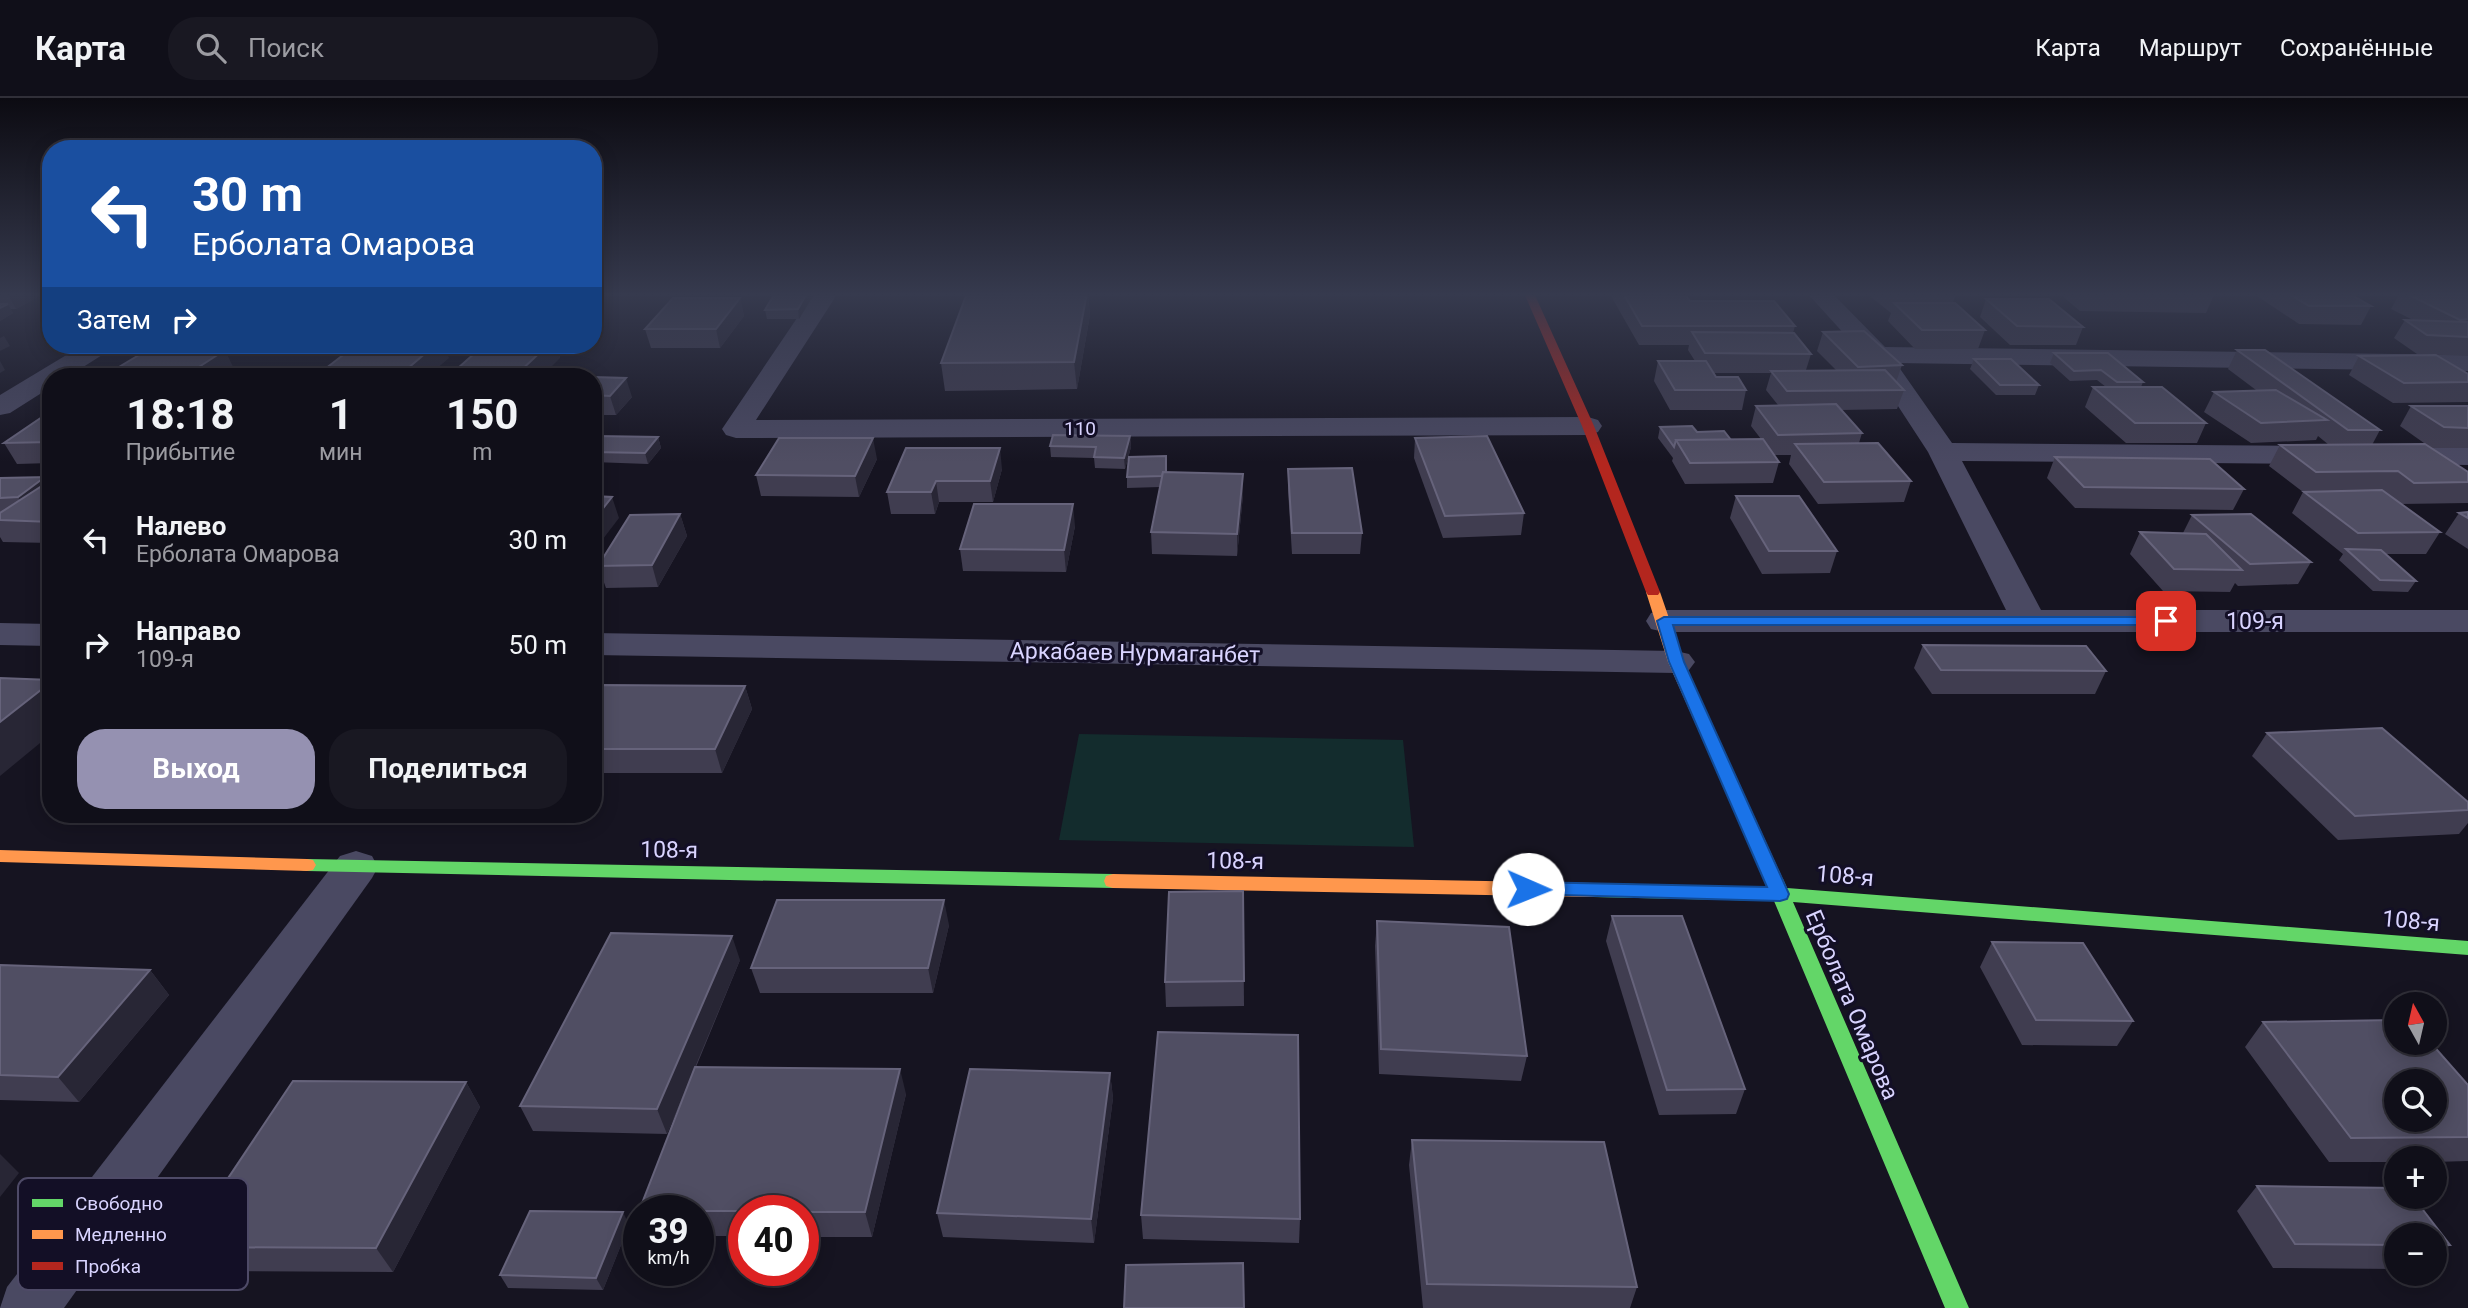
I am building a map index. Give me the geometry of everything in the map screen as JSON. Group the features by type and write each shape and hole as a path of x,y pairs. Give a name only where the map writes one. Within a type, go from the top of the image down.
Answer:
{"street":[{"name":"110","path":"789,349 736,429 1588,425"},
{"name":"Ерболата Омарова","path":"1554,349 1588,425 1664,621 1676,662 1780,894 1956,1308"},
{"path":"1873,349 1943,452 2029,621"},
{"path":"64,368 86,354"},
{"path":"1878,355 2468,363"},
{"path":"0,407 42,381"},
{"path":"1943,452 2468,456"},
{"name":"109-я","path":"1664,621 2468,621"},
{"path":"0,634 42,635"},
{"name":"Аркабаев Нурмаганбет","path":"602,644 1676,662"},
{"name":"108-я","path":"0,856 355,867 1780,894 2468,948"},
{"path":"124,1178 355,867"},
{"path":"28,1308 41,1290"}],"green space":[{"path":"1079,734 1403,740 1414,847 1059,840"}],"building":[{"path":"946,349 1076,349 1074,362 941,363"},
{"path":"1703,349 1807,349 1811,354 1705,353"},
{"path":"1840,349 1885,349 1902,365 1858,367"},
{"path":"2237,350 2265,350 2380,430 2348,430"},
{"path":"2054,353 2108,353 2143,382 2117,382 2101,370 2074,371"},
{"path":"141,354 219,354 197,368 117,368"},
{"path":"344,354 425,354 408,368 326,368"},
{"path":"474,354 538,354 524,368 458,368"},
{"path":"2436,355 2468,374 2468,382 2404,383 2359,356"},
{"path":"1974,359 2011,359 2039,385 2000,385"},
{"path":"1658,361 1706,361 1716,377 1738,377 1746,390 1675,390"},
{"path":"1885,370 1904,390 1787,391 1771,371"},
{"path":"602,377 626,378 610,396 602,396"},
{"path":"2093,387 2162,387 2206,423 2135,423"},
{"path":"2276,390 2327,420 2261,423 2214,392"},
{"path":"1836,404 1862,433 1778,435 1756,406"},
{"path":"2411,406 2468,406 2468,428 2444,427"},
{"path":"42,417 42,442 4,443"},
{"path":"1692,426 1697,432 1724,431 1731,440 1676,440 1674,447 1660,427"},
{"path":"1053,435 1130,436 1124,458 1094,457 1096,447 1050,446"},
{"path":"602,436 658,437 645,453 602,452"},
{"path":"1487,436 1524,513 1445,516 1415,438"},
{"path":"779,438 873,438 855,476 756,475"},
{"path":"1763,439 1779,462 1690,463 1676,440"},
{"path":"1878,443 1911,481 1824,482 1795,444"},
{"path":"2425,444 2468,472 2468,482 2414,483 2398,471 2316,472 2280,445"},
{"path":"906,448 1000,448 990,481 936,481 931,492 887,492"},
{"path":"1166,456 1166,472 1163,472 1162,476 1127,477 1129,457"},
{"path":"2055,457 2210,459 2244,489 2084,487"},
{"path":"1352,468 1362,533 1292,533 1288,469"},
{"path":"1163,472 1243,474 1237,534 1151,532"},
{"path":"42,477 42,479 18,497 0,498 0,478"},
{"path":"42,486 42,522 0,520 0,513"},
{"path":"2382,490 2440,532 2358,533 2304,492"},
{"path":"602,496 612,497 602,510"},
{"path":"1736,496 1799,496 1837,551 1769,551"},
{"path":"974,504 1073,504 1064,550 960,549"},
{"path":"680,514 652,565 602,566 602,560 630,515"},
{"path":"2251,514 2311,562 2250,564 2192,515"},
{"path":"2140,532 2206,534 2242,570 2174,569"},
{"path":"2346,549 2381,550 2416,581 2380,580"},
{"path":"1923,645 2086,646 2106,671 1941,670"},
{"path":"0,678 42,680 42,689 0,722"},
{"path":"602,685 745,686 715,749 602,749"},
{"path":"2382,728 2468,802 2468,810 2355,816 2267,733"},
{"path":"1243,891 1244,981 1165,982 1169,892"},
{"path":"777,900 944,900 928,968 751,968"},
{"path":"1612,916 1682,916 1745,1089 1667,1090"},
{"path":"1377,921 1509,927 1527,1056 1381,1049"},
{"path":"611,933 732,936 657,1109 520,1106"},
{"path":"1992,942 2083,943 2133,1021 2036,1020"},
{"path":"0,965 150,970 58,1077 0,1075"},
{"path":"2384,1020 2384,1055 2442,1055 2468,1085 2468,1137 2351,1138 2263,1022"},
{"path":"1158,1032 1298,1035 1300,1219 1141,1215"},
{"path":"695,1067 900,1069 865,1212 819,1212 819,1195 728,1195 728,1211 714,1211 714,1195 645,1195"},
{"path":"970,1069 1110,1073 1091,1219 937,1213"},
{"path":"293,1081 466,1082 376,1248 248,1247 248,1178 228,1178"},
{"path":"1412,1140 1604,1142 1637,1287 1427,1284"},
{"path":"2257,1186 2384,1188 2384,1209 2422,1209 2433,1223 2384,1223 2384,1245 2295,1244"},
{"path":"530,1211 623,1212 596,1278 500,1275"},
{"path":"1243,1263 1244,1308 1124,1308 1126,1265"}],"traffic: fast":[{"path":"307,865 1113,881"},
{"path":"1776,884 1957,1308"},
{"path":"1593,890 1780,894 2468,948"}],"traffic: slow":[{"path":"1653,592 1676,662 1776,884"},
{"path":"0,856 307,865"},
{"path":"1113,881 1593,890"}],"traffic: jam":[{"path":"1554,349 1588,426 1653,592"}],"route":[{"path":"1528,889 1780,894 1676,662 1664,621 2166,621"}]}
